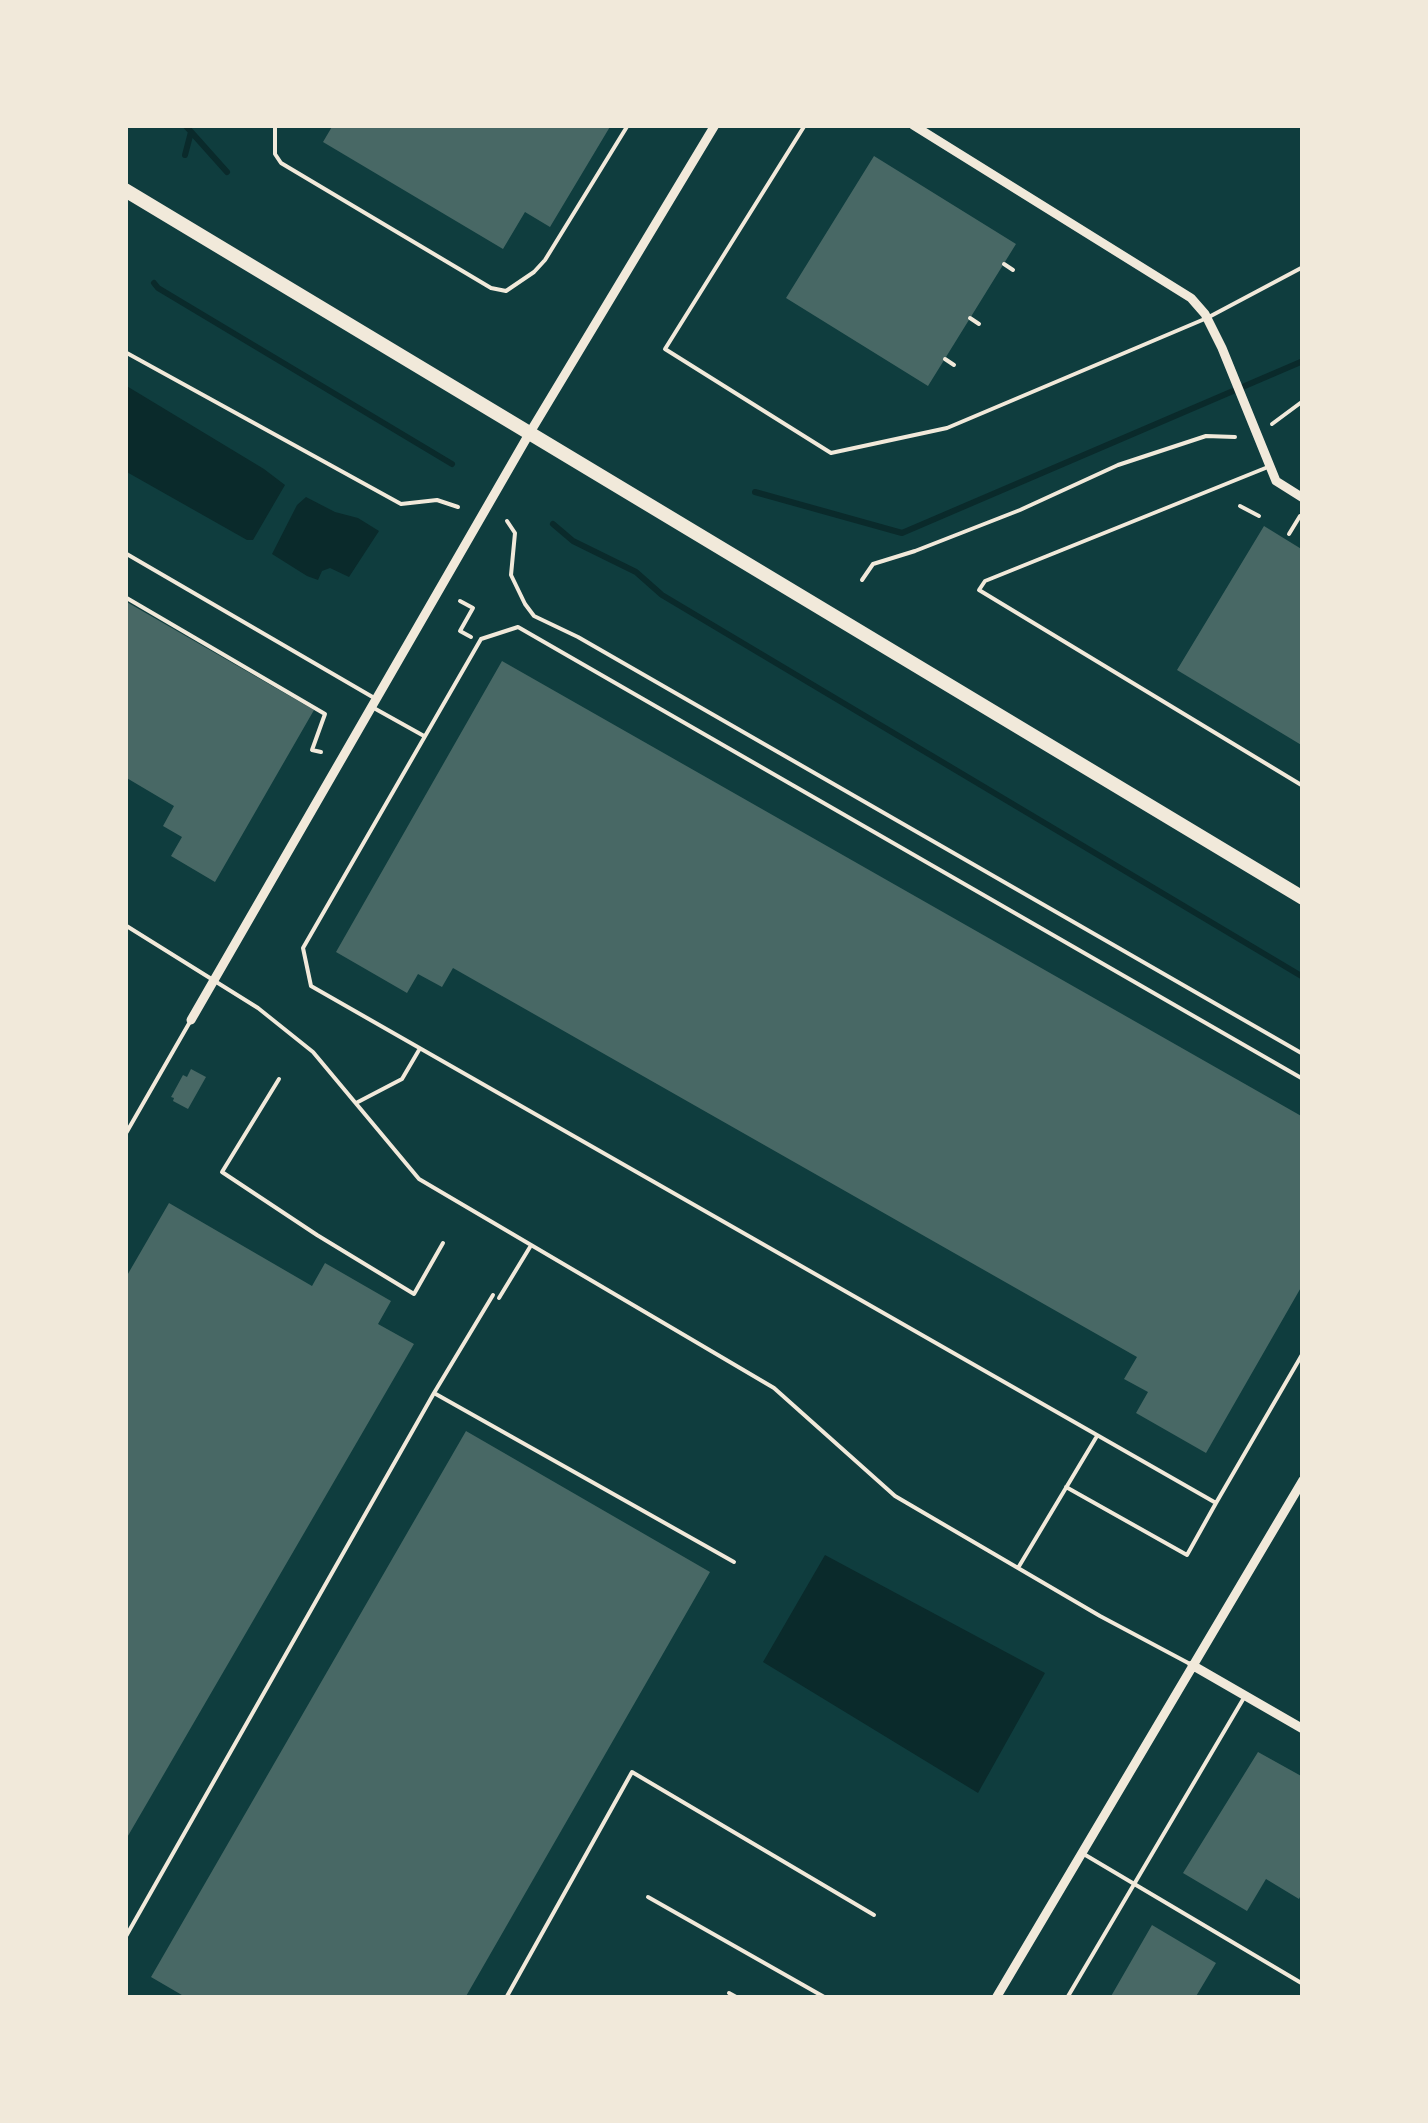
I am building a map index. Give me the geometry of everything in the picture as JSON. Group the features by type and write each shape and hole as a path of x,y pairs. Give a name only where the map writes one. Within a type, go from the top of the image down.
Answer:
{"main road":[{"path":"125,190 1303,898"}],"street":[{"path":"191,1020 529,434 715,125"},
{"path":"912,125 1191,298 1207,318 1222,348 1276,482 1303,498"},
{"path":"996,1998 1303,1480"},
{"path":"1192,1666 1303,1729"}],"lane":[{"path":"276,125 275,154 280,163 491,288 506,291 544,260 628,125"},
{"path":"805,125 664,349 832,454 946,428 1207,318 1303,267"},
{"path":"1269,466 984,580 979,590 1303,786"},
{"path":"125,553 425,737"},
{"path":"1216,1503 311,986 303,948 479,642 518,627 1303,1079"},
{"path":"125,926 258,1008 314,1052 419,1179 774,1388 895,1496 1192,1666"},
{"path":"125,1134 191,1020"},
{"path":"356,1103 402,1079 420,1048"},
{"path":"279,1079 222,1172 414,1294 443,1243"},
{"path":"125,1938 434,1393 530,1246"},
{"path":"1066,1487 1187,1555 1303,1353"},
{"path":"434,1393 734,1562"},
{"path":"1018,1568 1096,1436"},
{"path":"1067,1998 1245,1695"},
{"path":"506,1998 632,1772 874,1915"},
{"path":"1082,1853 1303,1984"},
{"path":"648,1897 826,1998"},
{"path":"729,1993 738,1998"}],"path":[{"path":"1004,264 1013,270"},
{"path":"970,318 979,324"},
{"path":"125,352 401,504 437,500 458,506"},
{"path":"945,359 954,364"},
{"path":"1272,424 1303,402"},
{"path":"862,580 874,564 1020,510 1118,465 1206,436 1234,437"},
{"path":"1240,506 1259,516"},
{"path":"1288,534 1300,516"},
{"path":"507,520 515,533 511,575 534,616 594,646 1303,1054"},
{"path":"125,597 325,714 312,750 321,752"},
{"path":"460,601 472,608 460,630 479,642"}],"water":[{"path":"125,385 285,485 253,540 125,471"},
{"path":"306,497 379,531 349,577 330,568 322,571 318,580 272,554 297,505"},
{"path":"825,1555 1045,1673 978,1793 763,1662"}],"building":[{"path":"333,125 611,125 550,227 525,212 503,249 323,142"},
{"path":"874,156 1016,244 928,386 786,298"},
{"path":"1264,526 1303,550 1303,746 1177,670"},
{"path":"125,601 314,710 215,882 171,856 182,837 163,826 174,806 125,777"},
{"path":"502,661 1303,1117 1303,1284 1206,1453 1136,1413 1148,1392 1124,1379 1137,1357 453,968 442,987 418,974 407,993 336,952"},
{"path":"191,1069 206,1077 188,1109 171,1097 183,1075 187,1077"},
{"path":"169,1203 312,1286 325,1263 391,1301 378,1324 414,1344 125,1841 125,1279"},
{"path":"466,1431 710,1572 465,1998 187,1998 151,1977"},
{"path":"1258,1752 1303,1777 1303,1891 1299,1899 1266,1879 1247,1911 1183,1873"},
{"path":"1152,1925 1216,1963 1195,1998 1110,1998"}],"waterway":[{"path":"185,125 227,172"},
{"path":"185,155 191,132"},
{"path":"154,283 452,464"},
{"path":"755,492 902,533 1303,361"},
{"path":"553,524 573,541 636,572 662,595 1303,977"}]}
